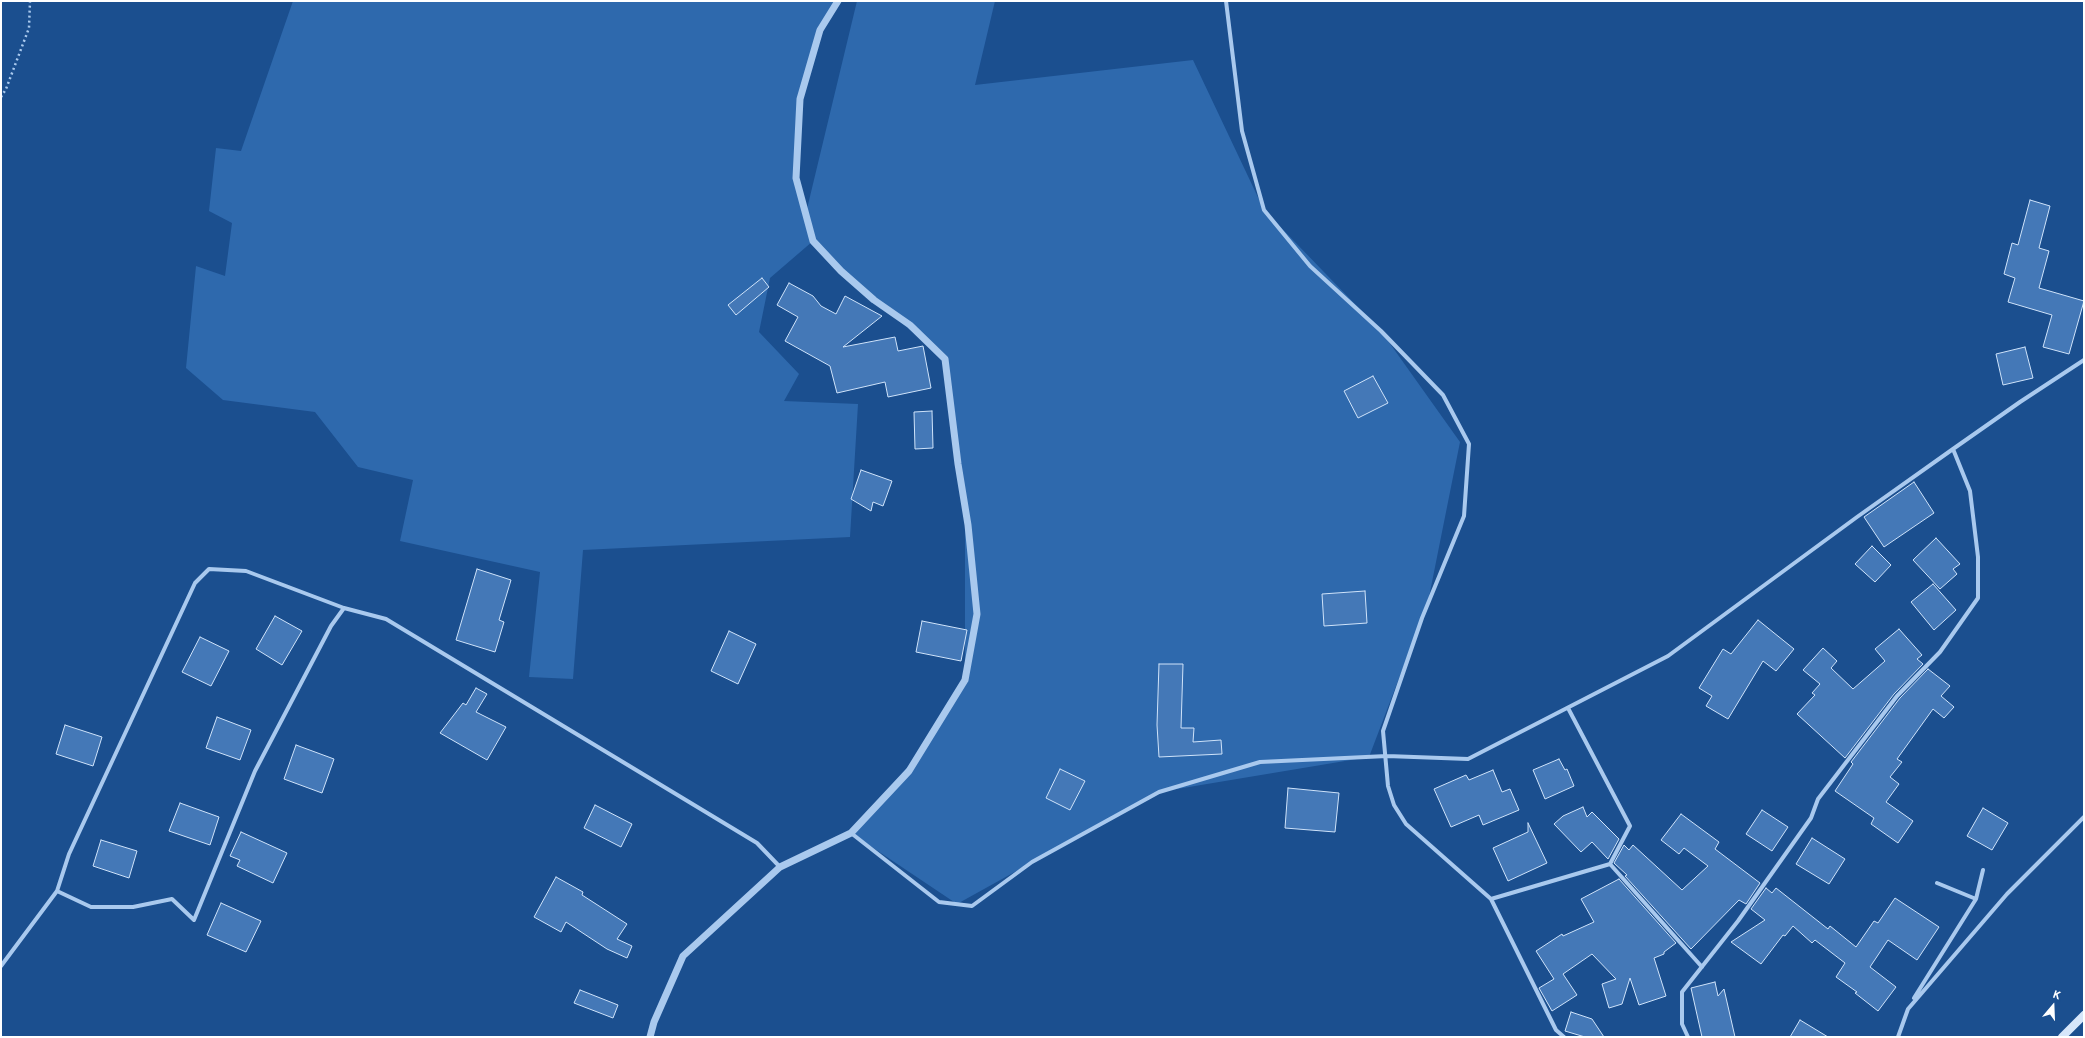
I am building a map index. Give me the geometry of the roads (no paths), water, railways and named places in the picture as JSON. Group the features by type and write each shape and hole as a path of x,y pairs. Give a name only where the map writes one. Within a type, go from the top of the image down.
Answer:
{"main road":[{"path":"2062,1037 2084,1015"}],"street":[{"path":"650,1037 654,1022 683,956 780,867 851,833 909,771 965,680 977,614 968,525 958,464 946,359 910,325 874,300 841,271 813,241 796,178 800,99 820,30 838,1"},
{"path":"1226,1 1242,131 1264,210 1310,266 1381,331 1443,395 1469,444 1464,516 1422,618 1383,731 1387,756 1388,786 1394,805 1406,824 1491,899 1556,1030 1564,1037"},
{"path":"851,833 939,902 972,906 1032,862 1159,792 1260,762 1387,756 1468,758 1668,656 1857,517 2020,402 2084,360"},
{"path":"1688,1037 1682,1024 1682,992 1738,921 1811,818 1818,799 1897,696 1940,652 1978,598 1978,557 1970,491 1953,449"},
{"path":"1,966 57,891 69,854 195,583 209,569 246,571 344,608 386,619 757,843 780,867"},
{"path":"57,891 91,907 133,907 172,899 194,920 255,771 331,626 344,608"},
{"path":"1491,899 1610,864 1630,826 1568,708"},
{"path":"1908,1008 2007,894 2084,817"},
{"path":"1610,864 1702,967"},
{"path":"1898,1037 1908,1008 1976,899 1983,870"},
{"path":"1937,883 1976,899"}]}
